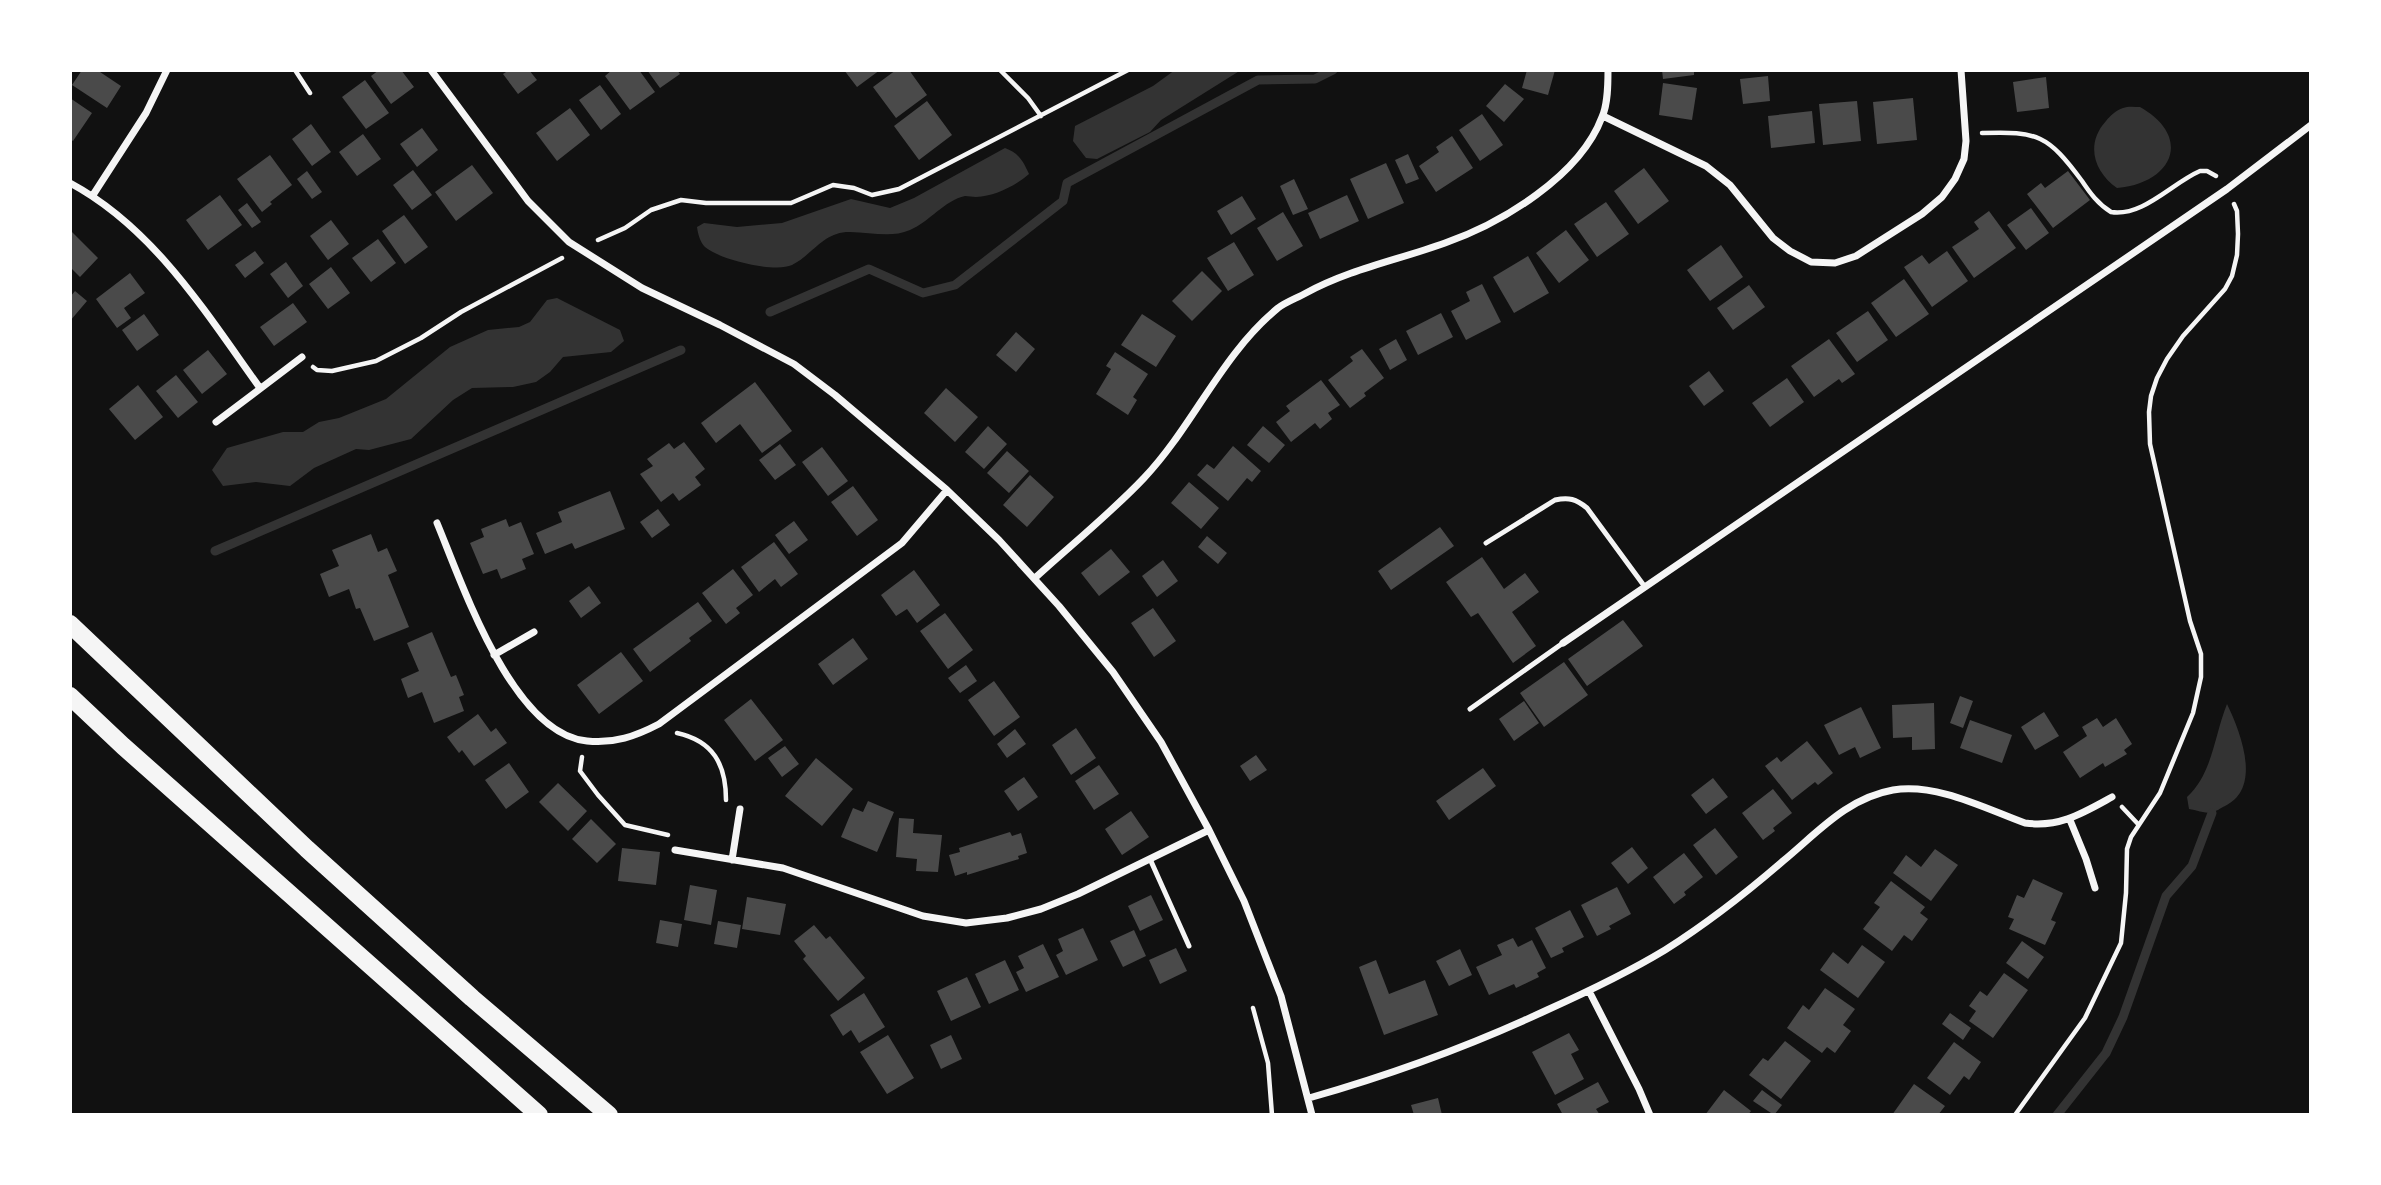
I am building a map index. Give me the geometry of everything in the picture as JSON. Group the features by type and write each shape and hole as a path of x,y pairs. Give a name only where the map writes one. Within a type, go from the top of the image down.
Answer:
{"main road":[{"path":"70,625 307,849 472,998 609,1115"},
{"path":"70,696 538,1115"}],"street":[{"path":"93,195 146,113 167,70"},
{"path":"431,70 528,201 579,249 642,288 733,331 794,364 835,395 947,490 1035,578 1120,682 1161,742 1209,830 1244,901 1281,996 1312,1115"},
{"path":"1035,578 1144,478 1178,437 1243,341 1280,307 1332,278 1447,243 1515,211 1569,166 1590,139 1603,116 1608,70"},
{"path":"1603,116 1706,166 1730,185 1773,238 1790,251 1811,262 1835,263 1874,246 1922,214 1942,197 1955,179 1964,159 1966,134 1961,70"},
{"path":"1563,643 2227,189 2311,125"},
{"path":"70,183 93,195 138,233 178,275 260,388"},
{"path":"216,422 302,357"},
{"path":"437,523 494,655 532,708 546,724 567,736 585,741 610,741 636,736 659,724 902,543 947,490"},
{"path":"494,655 534,632"},
{"path":"1309,1098 1448,1052 1630,971 1705,922 1859,800 1893,790 1916,789 1937,792 2025,823 2052,824 2070,820 2112,797"},
{"path":"732,860 740,809"},
{"path":"2070,820 2095,888"},
{"path":"676,850 783,868 923,916 966,923 1007,918 1041,909 1078,894 1209,830"},
{"path":"1589,991 1650,1115"}],"lane":[{"path":"1486,543 1555,500 1578,500 1587,508 1645,587"},
{"path":"1470,709 1563,643"},
{"path":"1150,859 1189,946"}],"path":[{"path":"295,70 310,93"},
{"path":"1000,70 1041,116"},
{"path":"302,357 317,370 332,371 376,361 421,338 461,312 579,249 625,228 651,209 681,200 706,203 791,203 833,185 854,188 872,195 899,189 1128,70"},
{"path":"1966,134 2019,133 2045,139 2062,153 2094,197 2111,212 2129,212 2140,207 2200,170 2217,177 2227,189 2237,211 2237,255 2232,276 2225,289 2166,359 2154,387 2149,412 2150,444 2190,621 2201,654 2201,677 2193,713 2160,793 2131,837 2127,849 2121,943 2085,1018 2015,1115"},
{"path":"671,732 689,735 708,746 726,781 726,808"},
{"path":"585,741 580,771 625,825 679,837"},
{"path":"1253,1008 1266,1054 1272,1115"}],"shaded area":[{"path":"1175,70 1241,70 1161,120 1150,132 1097,159 1086,158 1073,141 1075,126 1153,86"},
{"path":"2125,107 2140,107 2157,119 2167,132 2171,144 2169,157 2163,168 2152,177 2117,188 2098,166 2094,148 2096,139 2099,130 2116,112"},
{"path":"1005,148 1020,158 1029,174 1011,186 990,195 958,198 902,233 838,234 792,265 773,267 735,261 705,247 699,235 697,227 704,223 737,227 782,223 851,199 890,208 914,198"},
{"path":"557,298 620,330 624,341 611,352 563,357 550,372 536,382 513,387 472,388 453,400 411,439 369,450 356,449 314,468 290,486 256,482 223,486 212,470 227,448 283,432 303,432 319,422 339,418 386,399 450,347 488,330 519,327 530,322 547,300"},
{"path":"2227,704 2238,729 2245,758 2243,786 2237,798 2213,812 2189,809 2187,797 2208,765"}],"building":[{"path":"82,70 97,70 121,86 107,108 72,85"},
{"path":"379,70 401,70 414,87 391,104 371,76"},
{"path":"509,70 529,70 537,80 518,94 503,74"},
{"path":"612,70 639,70 655,92 630,110 605,76"},
{"path":"647,70 677,70 680,74 660,88"},
{"path":"844,70 880,70 857,87"},
{"path":"896,70 909,70 927,95 896,118 873,87"},
{"path":"1527,70 1555,70 1548,95 1522,88"},
{"path":"1662,70 1694,70 1694,75 1663,79"},
{"path":"1768,76 1770,101 1743,104 1740,79"},
{"path":"2046,77 2049,108 2017,112 2013,82"},
{"path":"365,80 389,113 366,129 342,97"},
{"path":"1663,83 1697,88 1692,120 1659,115"},
{"path":"1505,84 1524,99 1504,122 1486,106"},
{"path":"600,85 621,114 601,130 579,100"},
{"path":"70,98 92,113 73,141 70,139"},
{"path":"1913,98 1917,140 1877,144 1873,102"},
{"path":"927,101 952,135 919,160 894,126"},
{"path":"1857,101 1861,141 1823,145 1819,104"},
{"path":"570,108 590,135 557,161 536,133"},
{"path":"1812,111 1815,143 1771,148 1768,116"},
{"path":"1482,114 1503,145 1480,161 1459,130"},
{"path":"311,124 331,152 312,166 292,139"},
{"path":"422,128 438,150 417,167 400,144"},
{"path":"363,134 381,159 357,176 339,152"},
{"path":"1452,136 1473,168 1436,192 1419,166 1439,152 1436,147"},
{"path":"1408,154 1419,179 1406,184 1395,160"},
{"path":"270,155 292,185 262,212 237,179"},
{"path":"1386,163 1404,203 1368,219 1350,179"},
{"path":"472,165 493,193 456,221 435,192"},
{"path":"1644,168 1669,201 1638,224 1614,191"},
{"path":"413,170 432,195 412,210 393,185"},
{"path":"307,171 322,192 312,199 297,179"},
{"path":"2068,171 2090,200 2053,228 2027,194 2041,183 2045,188"},
{"path":"1294,179 1308,209 1293,215 1280,186"},
{"path":"220,195 242,225 208,250 186,220"},
{"path":"1347,195 1359,221 1320,239 1308,213"},
{"path":"1242,196 1256,219 1231,235 1217,211"},
{"path":"1606,202 1629,234 1597,257 1574,224"},
{"path":"247,203 261,222 252,228 238,210"},
{"path":"2031,208 2049,233 2026,250 2007,225"},
{"path":"1989,211 2016,248 1974,278 1952,247 1979,229 1974,222"},
{"path":"1283,212 1303,246 1277,261 1257,228"},
{"path":"404,215 428,247 405,264 382,231"},
{"path":"331,220 349,244 328,260 310,236"},
{"path":"70,230 98,258 80,277 70,267"},
{"path":"1566,230 1589,260 1559,283 1536,253"},
{"path":"378,239 396,263 371,282 352,258"},
{"path":"1234,242 1254,275 1228,291 1207,258"},
{"path":"1721,245 1743,277 1710,301 1687,270"},
{"path":"255,251 264,263 245,278 235,265"},
{"path":"1947,251 1968,281 1932,307 1904,267 1922,255 1929,264"},
{"path":"1528,256 1549,293 1514,313 1493,277"},
{"path":"286,262 303,286 288,298 270,274"},
{"path":"331,267 350,293 328,309 309,284"},
{"path":"1202,271 1222,291 1192,321 1172,301"},
{"path":"130,273 145,293 124,308 131,318 117,328 96,299"},
{"path":"1904,279 1929,314 1896,337 1871,303"},
{"path":"1482,284 1501,322 1466,340 1451,311 1470,301 1466,292"},
{"path":"1749,285 1765,307 1733,330 1717,308"},
{"path":"75,291 87,301 70,321 70,297"},
{"path":"293,303 307,322 274,346 260,327"},
{"path":"1868,311 1888,340 1857,362 1836,333"},
{"path":"1441,313 1453,337 1418,355 1406,331"},
{"path":"144,314 159,335 137,351 122,330"},
{"path":"1142,314 1176,336 1156,367 1121,345"},
{"path":"1016,332 1035,349 1016,372 996,355"},
{"path":"1396,339 1407,360 1390,370 1379,349"},
{"path":"1829,339 1855,374 1842,383 1839,379 1814,397 1791,366"},
{"path":"1362,349 1384,378 1350,408 1328,380 1353,361 1350,357"},
{"path":"208,350 227,374 202,394 183,370"},
{"path":"1115,352 1148,374 1133,397 1137,400 1128,415 1096,394 1111,369 1106,366"},
{"path":"1709,371 1724,391 1704,406 1689,386"},
{"path":"176,375 198,402 178,418 156,391"},
{"path":"1787,378 1804,402 1770,427 1752,403"},
{"path":"1321,380 1340,405 1328,413 1332,419 1320,429 1315,423 1291,442 1276,422 1290,411 1286,406"},
{"path":"755,382 792,431 762,453 740,424 716,443 701,423"},
{"path":"138,385 163,417 135,440 109,409"},
{"path":"946,388 978,417 955,442 924,413"},
{"path":"988,426 1007,444 984,469 965,452"},
{"path":"1263,426 1285,445 1269,463 1247,445"},
{"path":"684,442 705,469 695,477 701,485 679,501 673,493 661,502 640,474 653,466 647,459 669,443 674,449"},
{"path":"780,444 796,465 775,480 759,460"},
{"path":"1233,446 1261,471 1252,482 1247,478 1228,501 1197,475 1207,464 1214,469"},
{"path":"822,447 848,481 828,496 802,462"},
{"path":"1007,451 1029,471 1009,493 987,473"},
{"path":"1030,475 1054,497 1027,527 1003,505"},
{"path":"1189,482 1219,508 1201,529 1171,503"},
{"path":"853,486 878,520 857,536 831,502"},
{"path":"610,491 625,529 575,549 572,543 545,554 536,533 562,522 558,512"},
{"path":"658,509 670,525 652,538 640,522"},
{"path":"506,519 509,527 521,522 534,554 522,559 526,569 501,579 497,569 483,574 470,543 484,537 481,529"},
{"path":"794,521 808,540 789,554 775,535"},
{"path":"1440,527 1454,546 1391,590 1378,571"},
{"path":"371,534 378,552 387,548 397,571 388,575 409,627 374,641 360,608 356,609 349,589 329,597 320,574 339,566 332,550"},
{"path":"1207,536 1227,553 1218,564 1198,547"},
{"path":"774,542 798,574 781,587 775,579 759,592 741,567"},
{"path":"1111,549 1130,572 1099,596 1081,573"},
{"path":"1482,557 1504,589 1525,573 1539,592 1512,612 1536,646 1513,663 1478,613 1471,617 1446,582"},
{"path":"1163,560 1178,581 1157,597 1142,576"},
{"path":"733,569 753,595 736,608 740,613 726,624 702,593"},
{"path":"914,570 940,605 917,623 907,609 896,616 881,595"},
{"path":"589,586 601,603 581,618 569,601"},
{"path":"698,602 712,621 689,638 691,641 650,672 633,649"},
{"path":"1153,608 1176,641 1154,657 1131,623"},
{"path":"945,613 973,650 948,669 920,631"},
{"path":"1623,620 1643,646 1587,686 1568,659"},
{"path":"432,632 451,677 456,675 464,695 459,697 464,711 434,723 422,692 408,698 401,679 419,671 407,643"},
{"path":"853,638 868,659 833,685 818,664"},
{"path":"621,652 643,681 599,714 577,685"},
{"path":"1564,662 1588,695 1544,727 1520,693"},
{"path":"966,665 977,681 960,693 948,678"},
{"path":"994,681 1020,717 994,736 968,700"},
{"path":"1960,696 1973,701 1963,728 1950,723"},
{"path":"751,699 783,740 755,761 724,720"},
{"path":"1524,701 1539,723 1514,741 1499,719"},
{"path":"1934,703 1935,749 1912,750 1912,737 1893,738 1892,705"},
{"path":"1861,707 1881,748 1860,758 1855,747 1839,755 1824,725"},
{"path":"2044,712 2059,736 2035,750 2021,727"},
{"path":"478,714 491,732 496,728 507,743 474,766 462,750 459,753 447,737"},
{"path":"2097,718 2103,727 2116,718 2132,744 2124,750 2127,754 2105,767 2103,763 2080,778 2063,752 2087,736 2082,727"},
{"path":"1970,720 2012,735 2002,763 1960,748"},
{"path":"1076,728 1096,758 1071,775 1052,745"},
{"path":"1015,729 1026,744 1007,758 997,744"},
{"path":"1807,741 1833,773 1818,785 1815,782 1792,800 1765,766 1777,757 1781,762"},
{"path":"785,746 799,764 782,777 768,758"},
{"path":"1256,755 1267,770 1250,781 1240,766"},
{"path":"816,758 853,789 822,826 785,796"},
{"path":"509,763 529,792 506,809 485,780"},
{"path":"1099,765 1119,794 1094,810 1075,781"},
{"path":"1483,768 1496,786 1449,820 1436,801"},
{"path":"1024,777 1038,797 1018,811 1004,791"},
{"path":"1713,778 1728,797 1706,814 1691,795"},
{"path":"558,783 587,811 568,831 539,802"},
{"path":"1773,789 1792,813 1763,840 1742,813"},
{"path":"868,801 894,812 877,852 841,837 853,808 863,812"},
{"path":"1131,811 1149,837 1122,855 1105,829"},
{"path":"899,818 914,819 913,833 942,835 938,872 916,871 917,859 896,857"},
{"path":"591,819 616,844 597,863 572,839"},
{"path":"1715,828 1738,857 1716,875 1693,845"},
{"path":"1010,832 1012,836 1021,833 1027,853 1018,856 1019,859 967,875 967,872 955,876 949,855 960,852 959,848"},
{"path":"1632,847 1648,868 1628,884 1611,863"},
{"path":"622,848 660,852 656,885 618,881"},
{"path":"1935,849 1958,865 1931,901 1893,873 1906,855 1921,867"},
{"path":"1684,853 1703,877 1674,904 1653,877"},
{"path":"2033,879 2063,893 2051,920 2056,922 2045,945 2009,929 2014,919 2008,917 2017,895 2024,898"},
{"path":"1891,881 1925,907 1920,913 1928,919 1912,941 1904,935 1892,951 1863,929 1880,907 1874,903"},
{"path":"690,885 717,890 711,925 684,920"},
{"path":"1617,887 1631,914 1597,936 1581,905"},
{"path":"1151,895 1163,920 1140,931 1128,906"},
{"path":"747,897 786,904 780,935 742,929"},
{"path":"1570,910 1584,937 1562,948 1564,952 1551,958 1535,928"},
{"path":"660,920 682,924 678,947 656,943"},
{"path":"718,921 741,925 737,948 714,944"},
{"path":"814,925 826,939 830,936 865,978 838,1001 803,959 806,956 794,941"},
{"path":"1083,928 1098,960 1066,975 1056,955 1063,951 1058,939"},
{"path":"1134,930 1146,956 1123,967 1110,941"},
{"path":"1513,938 1518,947 1532,940 1546,968 1537,973 1539,977 1516,988 1514,984 1489,995 1476,967 1502,955 1497,945"},
{"path":"2022,941 2044,957 2028,979 2006,963"},
{"path":"1043,944 1059,977 1026,992 1016,972 1024,968 1018,956"},
{"path":"1862,945 1885,962 1858,998 1820,970 1833,952 1848,964"},
{"path":"1176,948 1187,971 1160,984 1149,960"},
{"path":"1460,949 1472,975 1449,986 1436,961"},
{"path":"1005,960 1019,990 989,1004 975,974"},
{"path":"1376,960 1389,994 1425,980 1438,1015 1384,1035 1359,967"},
{"path":"2004,973 2028,990 1993,1038 1969,1021 1976,1011 1969,1006 1980,991 1987,996"},
{"path":"967,977 981,1007 951,1021 937,991"},
{"path":"1825,988 1855,1009 1843,1025 1851,1031 1835,1053 1827,1047 1822,1053 1787,1028 1803,1005 1809,1010"},
{"path":"864,993 885,1027 859,1043 851,1030 843,1036 830,1015"},
{"path":"1950,1013 1971,1028 1963,1040 1942,1024"},
{"path":"1569,1033 1579,1050 1571,1054 1584,1079 1555,1095 1532,1052"},
{"path":"888,1035 914,1078 887,1094 860,1052"},
{"path":"951,1035 962,1059 941,1069 930,1045"},
{"path":"1785,1041 1811,1061 1781,1099 1749,1075 1763,1058 1768,1061"},
{"path":"1954,1042 1981,1062 1969,1080 1964,1076 1950,1095 1927,1078"},
{"path":"1598,1082 1609,1102 1596,1109 1600,1115 1563,1115 1557,1104"},
{"path":"1914,1084 1945,1106 1938,1115 1892,1115"},
{"path":"1724,1090 1751,1111 1748,1115 1705,1115"},
{"path":"1762,1090 1782,1105 1774,1115 1753,1101"},
{"path":"1438,1098 1442,1115 1414,1115 1411,1105"}],"waterway":[{"path":"770,312 869,269 923,293 955,285 1063,201 1067,183 1258,80 1315,79 1333,70"},
{"path":"215,551 681,350"},
{"path":"2057,1115 2106,1053 2123,1017 2166,896 2192,866 2212,813"}]}
